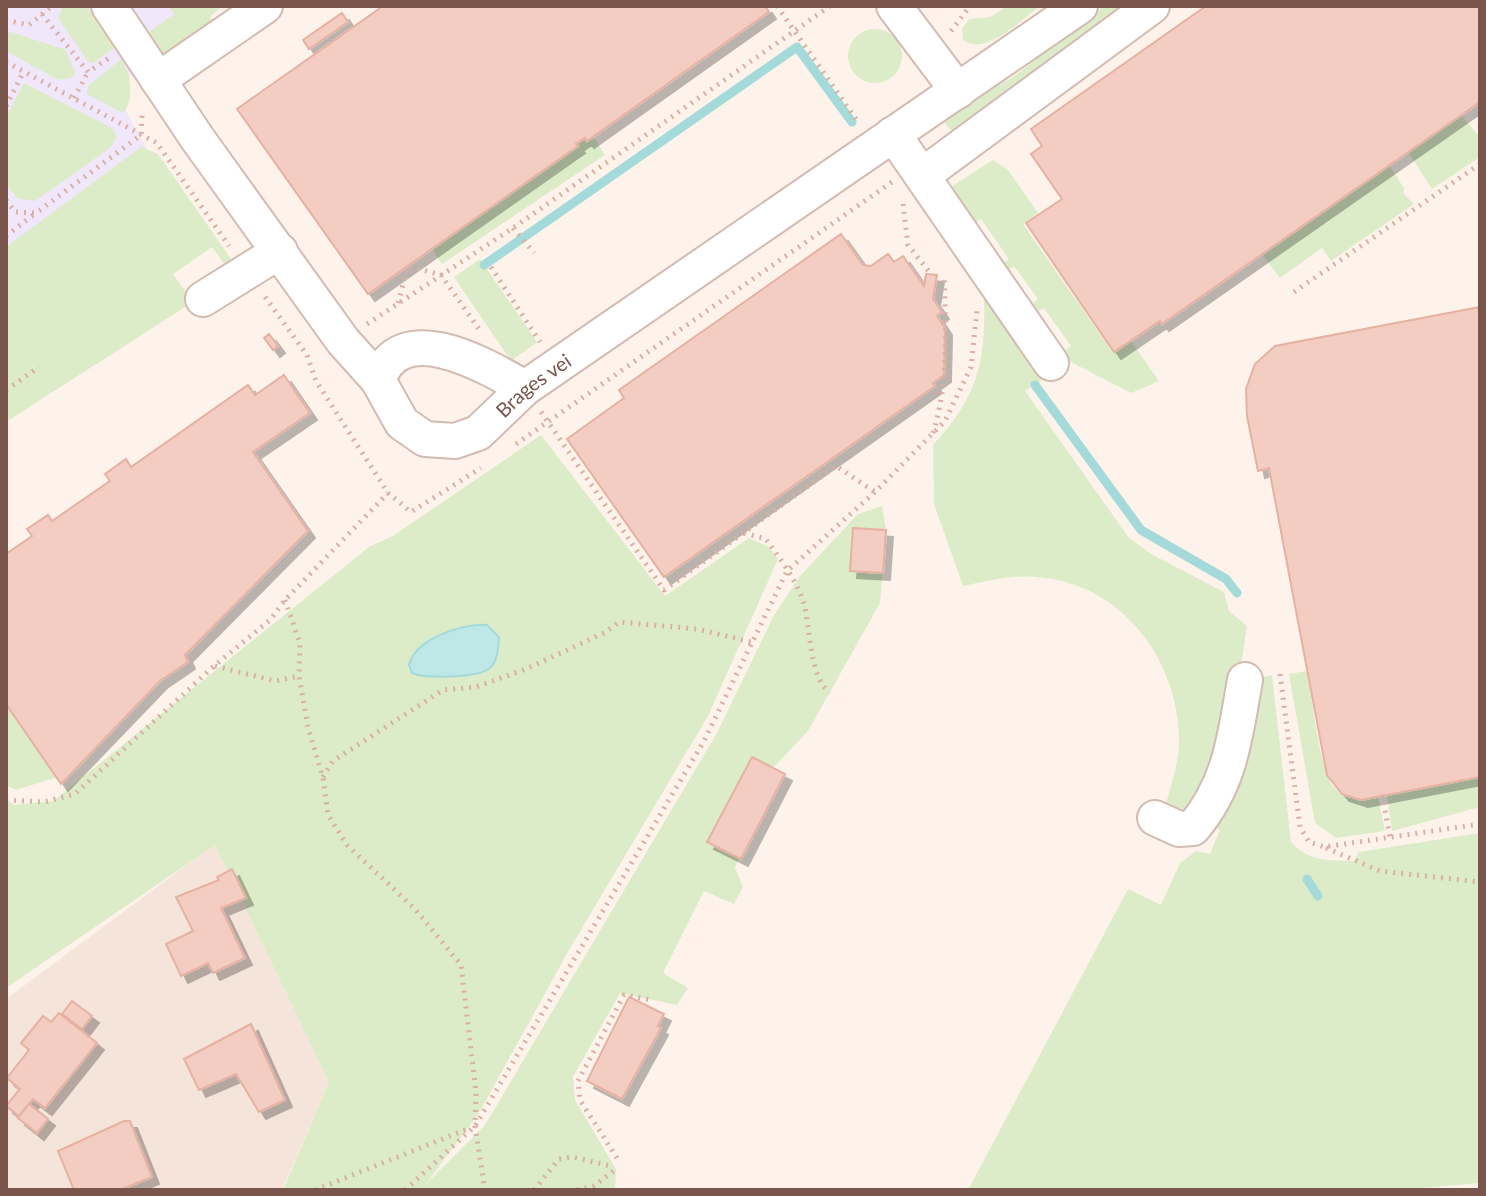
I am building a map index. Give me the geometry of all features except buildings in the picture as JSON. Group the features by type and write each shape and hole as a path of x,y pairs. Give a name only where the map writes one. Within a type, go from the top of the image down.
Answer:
{"street":[{"name":"Brages vei","path":"109,6 343,341 378,380 402,423 425,439 439,443 478,433 540,402 884,140 1080,6"},
{"path":"158,80 265,6"},
{"path":"894,6 958,91"},
{"path":"920,170 1152,6"},
{"path":"884,140 920,170 1051,363"},
{"path":"203,299 280,251"},
{"path":"378,380 383,365 391,357 408,349 427,348 464,358 540,402"},
{"path":"1155,818 1179,829 1204,834 1232,752 1245,680"}],"path":[{"path":"6,20 29,25 52,6"},
{"path":"777,6 884,140"},
{"path":"310,363 513,228 830,6"},
{"path":"946,38 970,6"},
{"path":"42,14 88,72"},
{"path":"74,98 88,72 133,42"},
{"path":"6,106 24,71"},
{"path":"6,236 141,135 142,94 158,80"},
{"path":"1294,292 1480,164"},
{"path":"511,447 920,170"},
{"path":"6,200 15,212 36,213"},
{"path":"902,202 908,245 931,274"},
{"path":"513,228 534,253"},
{"path":"398,304 408,266 441,275 484,337"},
{"path":"491,267 543,346"},
{"path":"405,1190 475,1126 704,741 787,571 875,492 945,421 971,367 978,306 988,270"},
{"path":"933,434 943,402 947,346 944,277"},
{"path":"6,390 39,367"},
{"path":"530,422 540,402"},
{"path":"540,402 548,423 664,590 836,466 875,492"},
{"path":"6,800 44,802 75,794 214,666 270,620 285,600 388,493 411,512 487,464"},
{"path":"743,532 766,539 787,571 804,604 820,681 830,692"},
{"path":"285,600 300,643 299,676 308,727 323,778 323,797 336,831 415,909 461,965 476,1092 475,1126 485,1190"},
{"path":"323,778 333,761 443,690 476,687 526,669 604,633 619,622 697,629 751,642"},
{"path":"214,666 275,681 299,676"},
{"path":"1280,674 1300,827 1309,842 1380,871 1480,882"},
{"path":"1382,795 1390,837"},
{"path":"1324,847 1480,824"},
{"path":"617,1158 580,1100 578,1081 624,995 652,1000"},
{"path":"315,1190 475,1126"},
{"path":"534,1190 559,1159 572,1157 614,1167 594,1186 577,1190"}],"shaded area":[{"path":"6,6 169,6 188,37 129,76 126,111 147,149 6,252"},
{"path":"215,844 329,1082 282,1190 6,1190 6,999"}],"green space":[{"path":"63,6 86,6 115,47 93,63 88,61 58,18"},
{"path":"169,6 222,6 210,17 219,28 165,58 157,56 142,37 174,14"},
{"path":"1008,6 1040,6 993,40 972,44 963,40 962,29 969,19 990,17"},
{"path":"1104,6 1128,6 952,132 940,117 1012,78"},
{"path":"875,29 894,37 902,56 894,75 875,83 856,75 848,56 856,37"},
{"path":"6,33 66,50 75,72 73,77 58,80 8,52"},
{"path":"121,59 130,86 129,101 123,113 87,94 88,86"},
{"path":"24,83 112,128 117,137 110,148 35,201 17,198 6,184 6,117"},
{"path":"1461,115 1480,137 1480,157 1432,189 1408,152"},
{"path":"595,139 605,155 442,264 430,246 582,141"},
{"path":"141,147 158,154 238,269 231,273 212,247 173,274 193,302 6,422 6,247"},
{"path":"993,160 1008,170 1038,213 1023,224 1113,353 1131,341 1159,381 1131,393 1071,362 1062,353 1071,346 1044,308 1034,313 1029,306 1038,299 1014,266 1006,272 1001,265 1009,259 981,219 972,224 946,190"},
{"path":"1389,165 1404,188 1403,193 1414,204 1331,261 1322,248 1280,278 1262,254"},
{"path":"480,259 537,342 511,361 454,277"},
{"path":"989,297 1046,378 1025,391 1129,538 1153,555 1224,592 1229,611 1247,626 1240,672 1196,815 1165,808 1179,750 1177,712 1157,656 1140,631 1119,610 1067,582 1036,577 963,586 934,504 933,445 969,396 983,343 984,301"},
{"path":"541,435 665,596 749,538 769,547 778,559 708,716 569,950 479,1113 426,1184 485,1125 717,733 774,615 800,576 858,514 882,506 886,530 880,603 808,731 773,768 735,868 743,887 734,904 704,891 663,973 688,988 677,1005 620,993 573,1077 575,1100 616,1169 615,1190 283,1190 329,1082 215,845 6,988 6,798 14,805 53,801 369,547 393,536"},
{"path":"1307,671 1320,749 1328,777 1337,791 1348,796 1360,799 1378,797 1385,831 1336,838 1315,823 1289,674"},
{"path":"1272,675 1291,842 1298,849 1320,859 1354,861 1359,852 1480,833 1480,1183 1399,1190 968,1190 1128,889 1161,905 1180,863 1196,851 1210,854 1220,830 1211,825 1253,679"},
{"path":"6,699 58,777 16,790 6,785"},
{"path":"1480,777 1480,807 1392,831 1387,795"}],"water":[{"path":"487,625 499,637 496,658 490,668 475,674 452,676 412,673 409,665 413,656 430,640 453,630"}],"waterway":[{"path":"484,265 797,47 852,122"},
{"path":"1035,385 1141,530 1226,579 1237,593"},
{"path":"1307,879 1318,896"}]}
